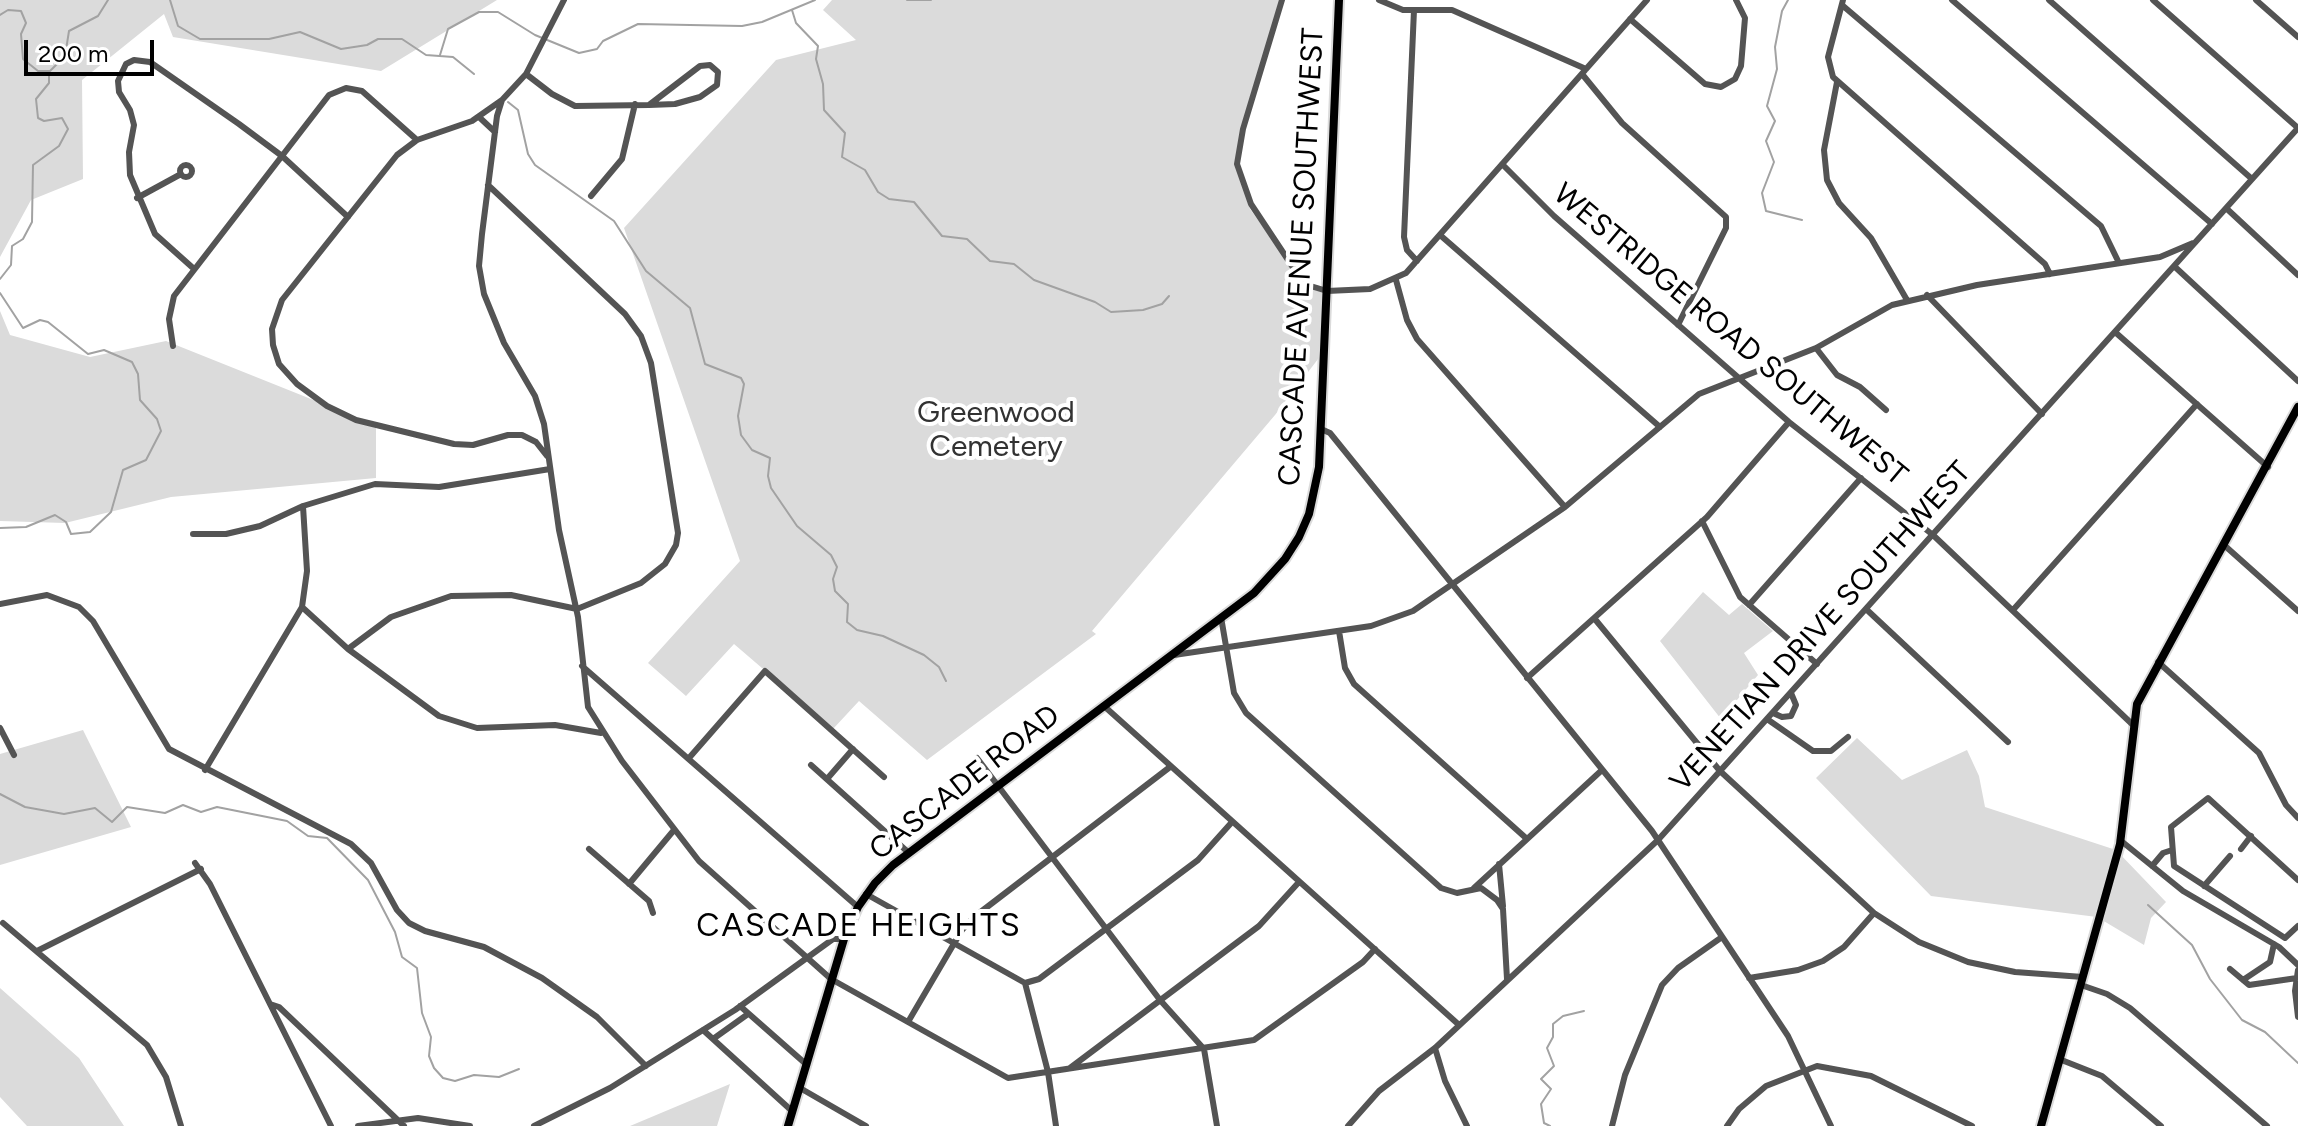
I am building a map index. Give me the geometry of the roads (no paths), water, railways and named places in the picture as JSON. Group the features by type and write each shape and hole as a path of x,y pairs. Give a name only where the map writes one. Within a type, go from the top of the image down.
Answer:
{"main road":[{"name":"CASCADE AVENUE SOUTHWEST","path":"1218,620 1269,579 1299,537 1316,489 1339,0"},
{"path":"2041,1126 2120,840 2132,724 2142,691 2268,467 2298,407"},
{"name":"CASCADE ROAD","path":"788,1126 844,939 866,894 909,853 1218,620"}],"street":[{"path":"479,117 502,100 526,74 564,0"},
{"path":"1282,0 1243,129 1238,153 1239,173 1261,222 1304,284 1327,291 1370,289 1396,280 1417,261 1646,0"},
{"path":"1379,0 1414,10 1434,7 1452,10 1584,72 1622,123 1726,217 1726,228 1678,325"},
{"path":"1630,19 1705,84 1721,87 1735,79 1741,66 1745,18 1736,0"},
{"path":"1952,0 2212,224"},
{"path":"2049,0 2252,179"},
{"path":"2153,0 2298,128"},
{"path":"2256,0 2298,37"},
{"path":"2050,274 2045,264 1837,82 1830,70 1828,57 1842,2 2101,226 2119,263"},
{"path":"1414,10 1404,237 1407,250 1417,261"},
{"path":"193,268 155,234 137,198 128,163 134,118 118,87 120,71 134,60 150,62 282,156 348,217"},
{"path":"526,74 552,94 575,106 635,104 649,105 675,104 700,97 717,85 718,72 710,65 700,66 649,105"},
{"path":"1837,82 1824,150 1827,180 1839,203 1871,238 1907,300"},
{"path":"173,346 169,326 170,304 193,268 329,95 346,88 367,93 417,140"},
{"path":"502,100 495,132 479,266 484,294 504,343 535,396 577,609 588,707 602,733 674,830 720,882 831,979 1003,1076 1067,1070 1244,1043 1263,1035 1375,949"},
{"path":"591,196 622,159 635,104"},
{"path":"498,112 417,140 397,155 278,305 272,329 273,345 284,370 311,395 356,420 454,444 473,445 508,435 522,435 536,442 549,459"},
{"path":"479,117 495,132"},
{"name":"VENETIAN DRIVE SOUTHWEST","path":"1348,1126 1379,1091 1435,1048 1658,840 2298,128"},
{"name":"WESTRIDGE ROAD SOUTHWEST","path":"1502,164 1554,216 1789,422 1933,535 2132,724"},
{"path":"137,198 181,174"},
{"path":"348,649 391,617 451,596 511,595 577,609 641,583 665,564 676,545 678,533 651,363 641,336 625,314 488,185"},
{"path":"2226,208 2298,275"},
{"path":"1440,235 1660,427"},
{"path":"1171,656 1339,631 1399,617 1452,586 1565,507 1699,394 1816,348 1881,310 1927,295 2160,257 2197,240"},
{"path":"2174,266 2298,381"},
{"path":"1396,280 1407,320 1417,339 1565,507"},
{"path":"1927,295 2042,414"},
{"path":"2115,332 2268,467"},
{"path":"1816,348 1837,375 1860,387 1886,410"},
{"path":"2013,610 2197,404"},
{"path":"1527,678 1702,521 1789,422"},
{"path":"1321,429 1330,433 1658,840 1806,1068 1831,1126"},
{"path":"193,534 226,534 260,526 303,506 375,484 439,487 550,469"},
{"path":"1749,605 1861,478"},
{"path":"205,770 302,607 307,571 303,506"},
{"path":"1702,521 1734,587 1749,605 1817,664"},
{"path":"2224,545 2298,611"},
{"path":"0,604 47,595 66,599 84,610 165,744 205,770 351,844 371,863 397,910 409,923 425,931 484,947 542,978 597,1017 646,1066"},
{"path":"302,607 348,649 433,712 454,722 488,728 555,725 602,733"},
{"path":"1866,609 2008,742"},
{"path":"1594,618 1720,771 1874,913 1919,942 1968,962 2082,981 2107,994 2130,1008 2264,1125"},
{"path":"1218,620 1234,693 1246,713 1441,888 1457,893 1474,888 1602,770"},
{"path":"1339,631 1345,668 1354,684 1527,839"},
{"path":"2158,662 2259,753 2298,818"},
{"path":"582,666 858,907"},
{"path":"689,758 765,671 884,777"},
{"path":"1770,716 1788,717 1795,712 1796,705 1791,693"},
{"path":"1104,706 1458,1024"},
{"path":"1770,716 1813,751 1831,751 1848,737"},
{"path":"0,728 14,755"},
{"path":"827,779 853,749"},
{"path":"977,758 1160,1000 1204,1049 1217,1126"},
{"path":"811,765 909,853"},
{"path":"908,1022 954,944 974,917 1170,767"},
{"path":"2298,880 2208,798 2171,827 2174,866 2236,903 2285,938 2298,926"},
{"path":"2292,812 2298,805"},
{"path":"866,894 1025,983 1039,979 1198,860 1232,822"},
{"path":"629,884 674,830"},
{"path":"2241,849 2251,836"},
{"path":"2120,840 2183,891 2274,944 2298,967 2298,1017"},
{"path":"589,849 649,901 653,913"},
{"path":"2152,866 2163,853 2172,850"},
{"path":"2204,886 2230,856"},
{"path":"1499,864 1507,979"},
{"path":"37,951 198,866 331,1126"},
{"path":"1067,1070 1259,926 1299,882"},
{"path":"1474,888 1490,892 1503,909"},
{"path":"1749,978 1798,970 1823,961 1844,947 1874,913"},
{"path":"3,923 147,1045 166,1077 181,1126"},
{"path":"1612,1126 1625,1075 1662,985 1678,968 1722,937"},
{"path":"534,1126 587,1101 646,1066 740,1006 833,939 844,939"},
{"path":"2243,980 2270,962 2274,944"},
{"path":"2230,969 2249,985 2297,978"},
{"path":"1025,983 1048,1072 1056,1126"},
{"path":"270,1004 279,1007 403,1123"},
{"path":"740,1006 807,1065"},
{"path":"713,1039 748,1014"},
{"path":"703,1030 792,1111"},
{"path":"1435,1048 1445,1081 1467,1126"},
{"path":"2059,1059 2102,1076 2161,1126"},
{"path":"1727,1126 1752,1097 1806,1068 1834,1068 1871,1076 1972,1126"},
{"path":"800,1088 866,1126"},
{"path":"358,1126 432,1119 470,1126"}],"waterway":[{"path":"0,279 11,265 12,246 23,239 32,222 33,165 59,146 68,129 62,118 44,121 38,118 36,99 49,83 49,72 65,56 69,31 98,16 108,0"},
{"path":"170,0 178,26 200,39 269,39 300,32 341,49 367,45 378,39 402,39 426,55 453,57 474,74"},
{"path":"440,55 448,29 479,12 498,12 535,35 579,53 597,49 603,41 638,24 742,26 762,22 815,0"},
{"path":"907,0 931,0"},
{"path":"1788,0 1782,11 1775,47 1777,69 1767,106 1775,121 1766,141 1774,162 1762,193 1766,211 1802,220"},
{"path":"0,15 8,10 21,11 26,23 21,34 23,59 38,71 49,71"},
{"path":"792,10 796,23 818,46 816,59 823,84 824,110 845,133 842,157 865,170 878,192 889,199 914,202 942,236 967,239 990,261 1014,264 1034,280 1095,302 1111,312 1143,310 1162,304 1169,296"},
{"path":"508,102 518,110 528,154 535,165 614,221 646,271 690,308 705,364 741,378 744,384 738,416 741,435 752,450 770,458 768,476 771,488 797,526 831,555 837,567 833,579 835,591 848,604 847,622 857,630 883,636 924,655 939,667 946,681"},
{"path":"0,293 23,328 40,320 48,322 88,354 104,350 132,362 138,374 140,400 157,419 161,431 146,460 123,470 111,512 90,532 71,534 66,522 55,515 26,527 0,528"},
{"path":"0,794 25,807 64,814 95,808 112,822 127,807 165,813 183,805 201,812 217,807 287,821 308,836 327,838 368,880 395,932 402,957 417,968 422,1013 431,1037 429,1056 434,1068 443,1078 455,1081 474,1075 499,1077 519,1069"},
{"path":"2148,905 2192,945 2210,979 2242,1020 2265,1032 2298,1063"},
{"path":"1550,1126 1544,1123 1541,1104 1551,1089 1541,1079 1554,1066 1547,1048 1553,1037 1553,1024 1563,1016 1584,1011"}],"district":[{"name":"CASCADE HEIGHTS","path":"859,927"}],"park label":[{"name":"Greenwood Cemetery","path":"996,430"}]}
